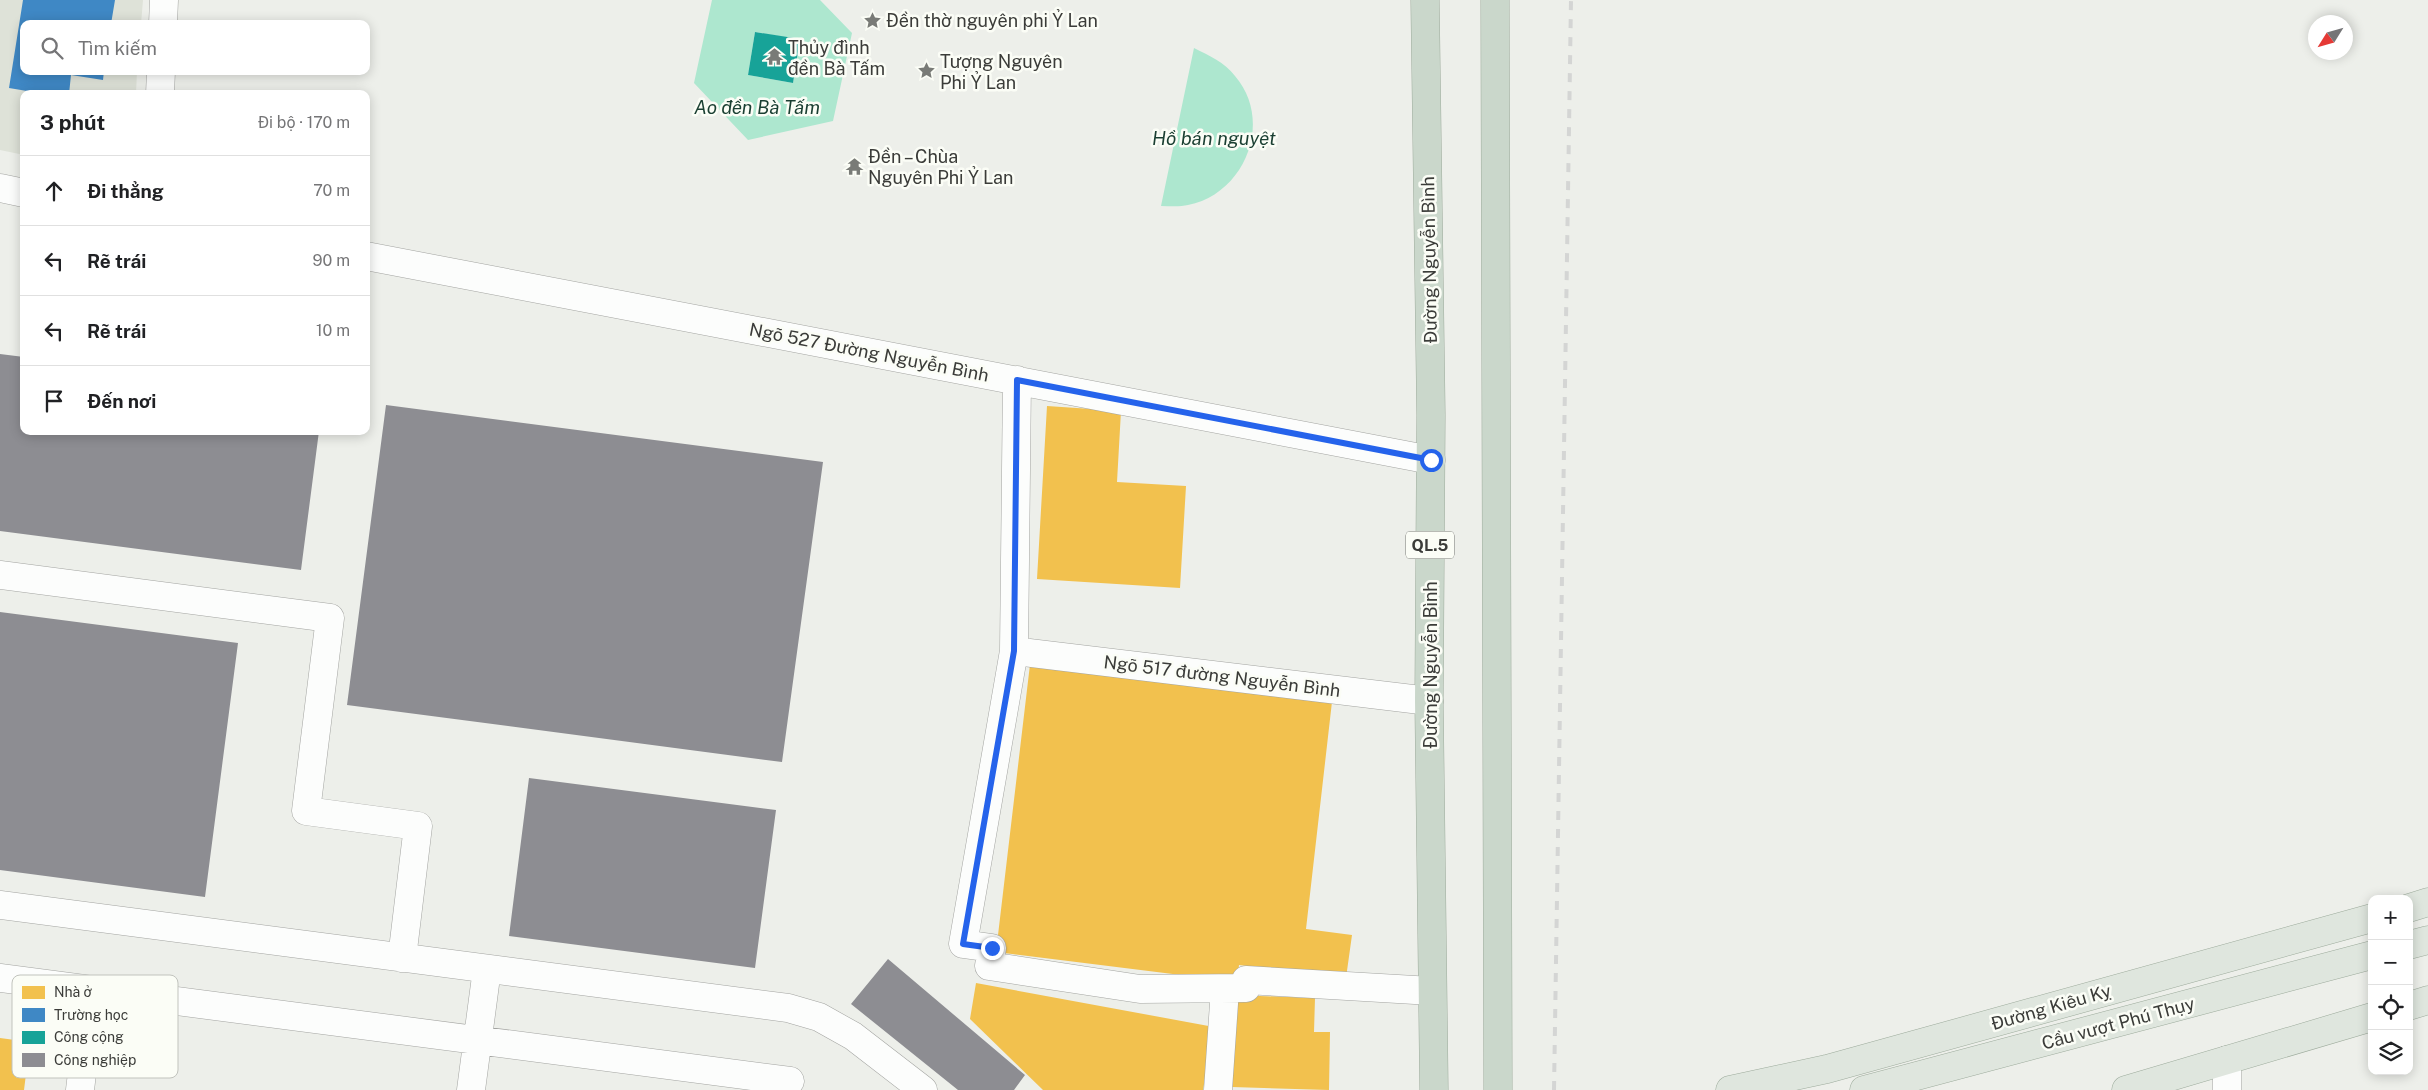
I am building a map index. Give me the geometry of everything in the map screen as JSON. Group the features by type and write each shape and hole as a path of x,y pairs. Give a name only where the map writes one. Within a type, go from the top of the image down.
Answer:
{"highway":[{"name":"Đường Nguyễn Bình","path":"1425,0 1431,460 1429,700 1434,1090"},
{"path":"1495,0 1498,1090"}],"main road":[{"path":"2413,907 2428,902"},
{"name":"Đường Kiêu Kỵ","path":"1730,1090 1827,1069 2368,919"},
{"path":"2413,944 2428,940"},
{"name":"Cầu vượt Phú Thụy","path":"1864,1090 2368,956"},
{"path":"2413,1005 2428,1000"},
{"path":"2126,1090 2368,1018"}],"street":[{"path":"163,20 164,0"},
{"path":"160,90 161,75"},
{"path":"0,188 20,191"},
{"name":"Ngõ 527 Đường Nguyễn Bình","path":"370,257 1431,460"},
{"path":"1017,380 1014,651 963,944 992,948 989,966 1140,989 1246,988 1246,980 1432,992"},
{"path":"0,575 330,618 306,811 418,826 402,958"},
{"name":"Ngõ 517 đường Nguyễn Bình","path":"1014,651 1429,700"},
{"path":"0,905 788,1008 819,1017 853,1036 923,1090"},
{"path":"471,1090 487,969"},
{"path":"1218,1090 1225,988"},
{"path":"178,1001 790,1081"},
{"path":"2227,1090 2228,1060"}],"shaded area":[{"path":"0,0 143,0 141,20 20,20 20,75 137,75 136,90 20,90 20,154 0,150"}],"water":[{"name":"Ao đền Bà Tấm","path":"712,0 820,0 852,33 833,121 748,140 694,83","holes":["755,32 800,40 793,83 748,75"]},
{"name":"Hồ bán nguyệt","path":"1194,48 1221,63 1235,76 1247,94 1252,114 1252,134 1248,153 1238,171 1225,187 1208,198 1188,205 1161,206"}],"building: Nhà ở":[{"path":"1047,406 1121,411 1117,482 1186,486 1180,588 1037,579"},
{"path":"1031,656 1333,693 1306,929 1352,935 1346,978 1239,965 1237,982 996,952"},
{"path":"976,983 1214,1027 1203,1090 1043,1090 970,1019"},
{"path":"1235,995 1315,998 1314,1032 1330,1032 1329,1090 1232,1087"},
{"path":"0,1038 12,1040 12,1078 26,1078 24,1090 0,1090"}],"building: Trường học":[{"path":"23,0 115,0 112,20 20,20 20,75 71,75 69,90 21,90 9,88"},
{"path":"71,75 104,75 103,80"}],"building: Công cộng":[{"name":"Thủy đình đền Bà Tấm","path":"755,32 800,39 793,83 748,75"}],"building: Công nghiệp":[{"path":"0,354 20,356 20,435 318,435 301,570 0,531"},
{"path":"386,405 823,462 782,762 347,705"},
{"path":"0,612 238,643 205,897 0,870"},
{"path":"529,778 776,810 755,968 509,936"},
{"path":"888,959 1025,1075 1014,1090 958,1090 851,1004"}],"railway":[{"path":"1554,1090 1571,0"}],"place":[{"name":"Đền thờ nguyên phi Ỷ Lan","path":"872,20"},
{"name":"Thủy đình đền Bà Tấm","path":"774,57"},
{"name":"Tượng Nguyên Phi Ỷ Lan","path":"926,71"},
{"name":"Đền – Chùa Nguyên Phi Ỷ Lan","path":"854,166"}],"route":[{"path":"992,948 963,944 1014,651 1017,380 1431,460"}]}
